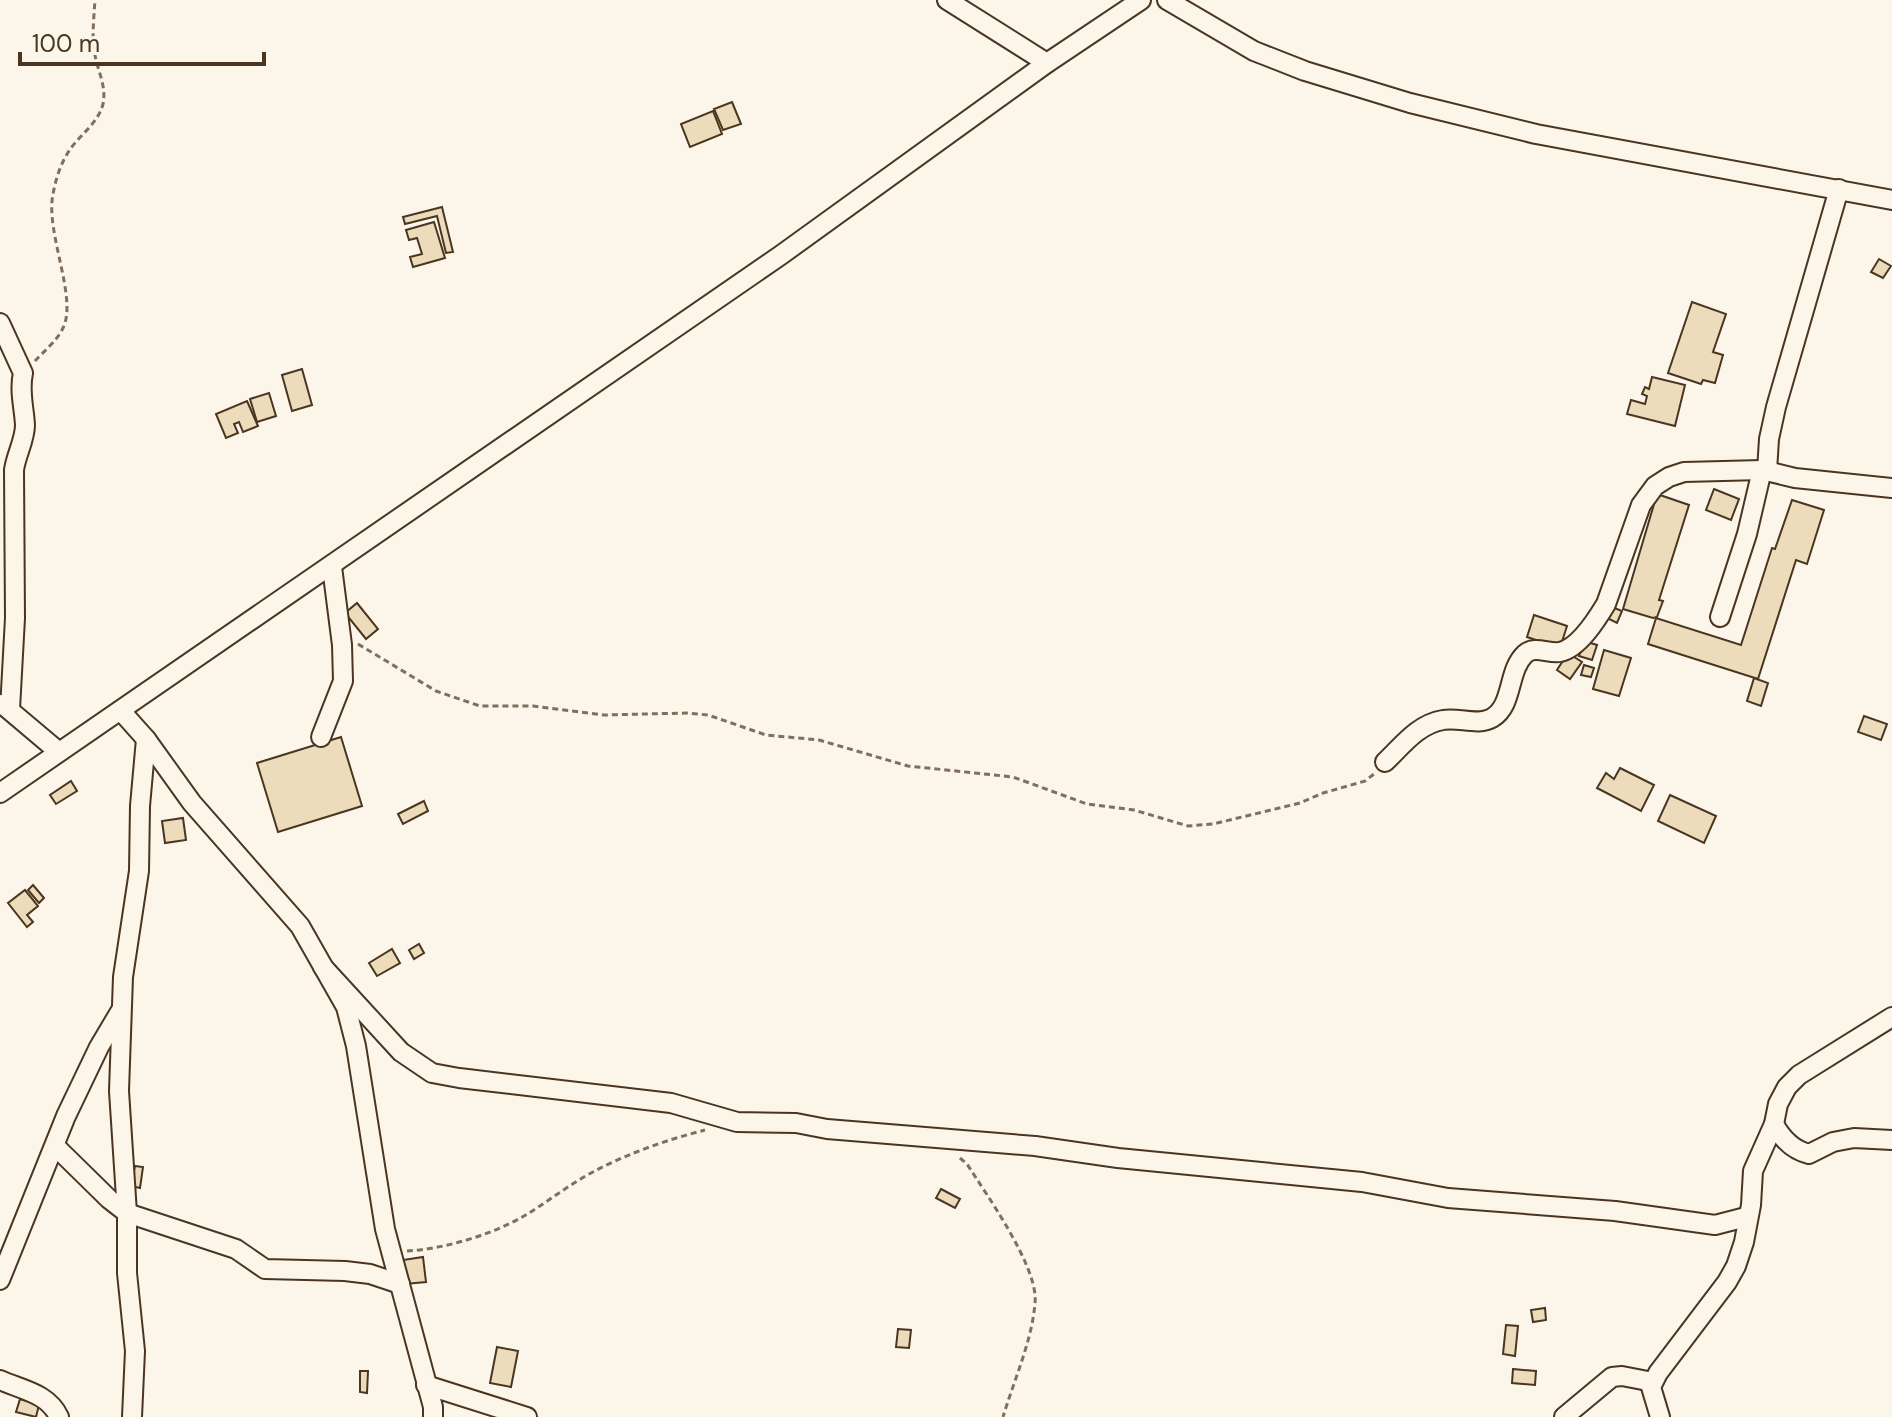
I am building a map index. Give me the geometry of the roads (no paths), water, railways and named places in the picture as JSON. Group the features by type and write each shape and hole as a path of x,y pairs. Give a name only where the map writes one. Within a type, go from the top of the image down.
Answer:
{"street":[{"path":"947,0 1047,63"},
{"path":"0,793 781,255 1047,63 1141,0"},
{"path":"1167,0 1254,51 1305,71 1410,103 1536,134 1892,200"},
{"path":"1720,617 1747,534 1764,471 1776,407 1839,189"},
{"path":"0,323 23,370 20,384 25,430 7,479 15,618 5,705 59,752"},
{"path":"1385,762 1409,738 1431,724 1454,719 1488,720 1495,717 1504,706 1515,669 1528,651 1566,651 1581,637 1606,604 1641,505 1655,486 1684,472 1764,471 1795,478 1892,488"},
{"path":"321,737 343,681 341,634 332,567"},
{"path":"121,711 146,739 192,803 300,926 346,1007 356,1046 391,1252 433,1417"},
{"path":"132,1417 135,1351 127,1273 127,1213 119,1091 123,977 139,871 140,806 146,739"},
{"path":"323,967 401,1052 432,1073 671,1103 737,1122 796,1123 827,1129 1362,1182 1448,1198 1615,1211 1715,1225 1746,1217"},
{"path":"0,1280 74,1099 122,1008"},
{"path":"1660,1417 1652,1394 1653,1382 1727,1282 1741,1252 1751,1205 1753,1171 1787,1087 1799,1075 1892,1017"},
{"path":"1774,1124 1791,1146 1809,1154 1833,1142 1854,1138 1892,1140"},
{"path":"55,1146 127,1213 236,1249 265,1269 345,1271 370,1274 400,1284"},
{"path":"1564,1417 1612,1377 1653,1382"},
{"path":"0,1380 36,1393 54,1407 59,1417"},
{"path":"426,1385 520,1415"}]}
